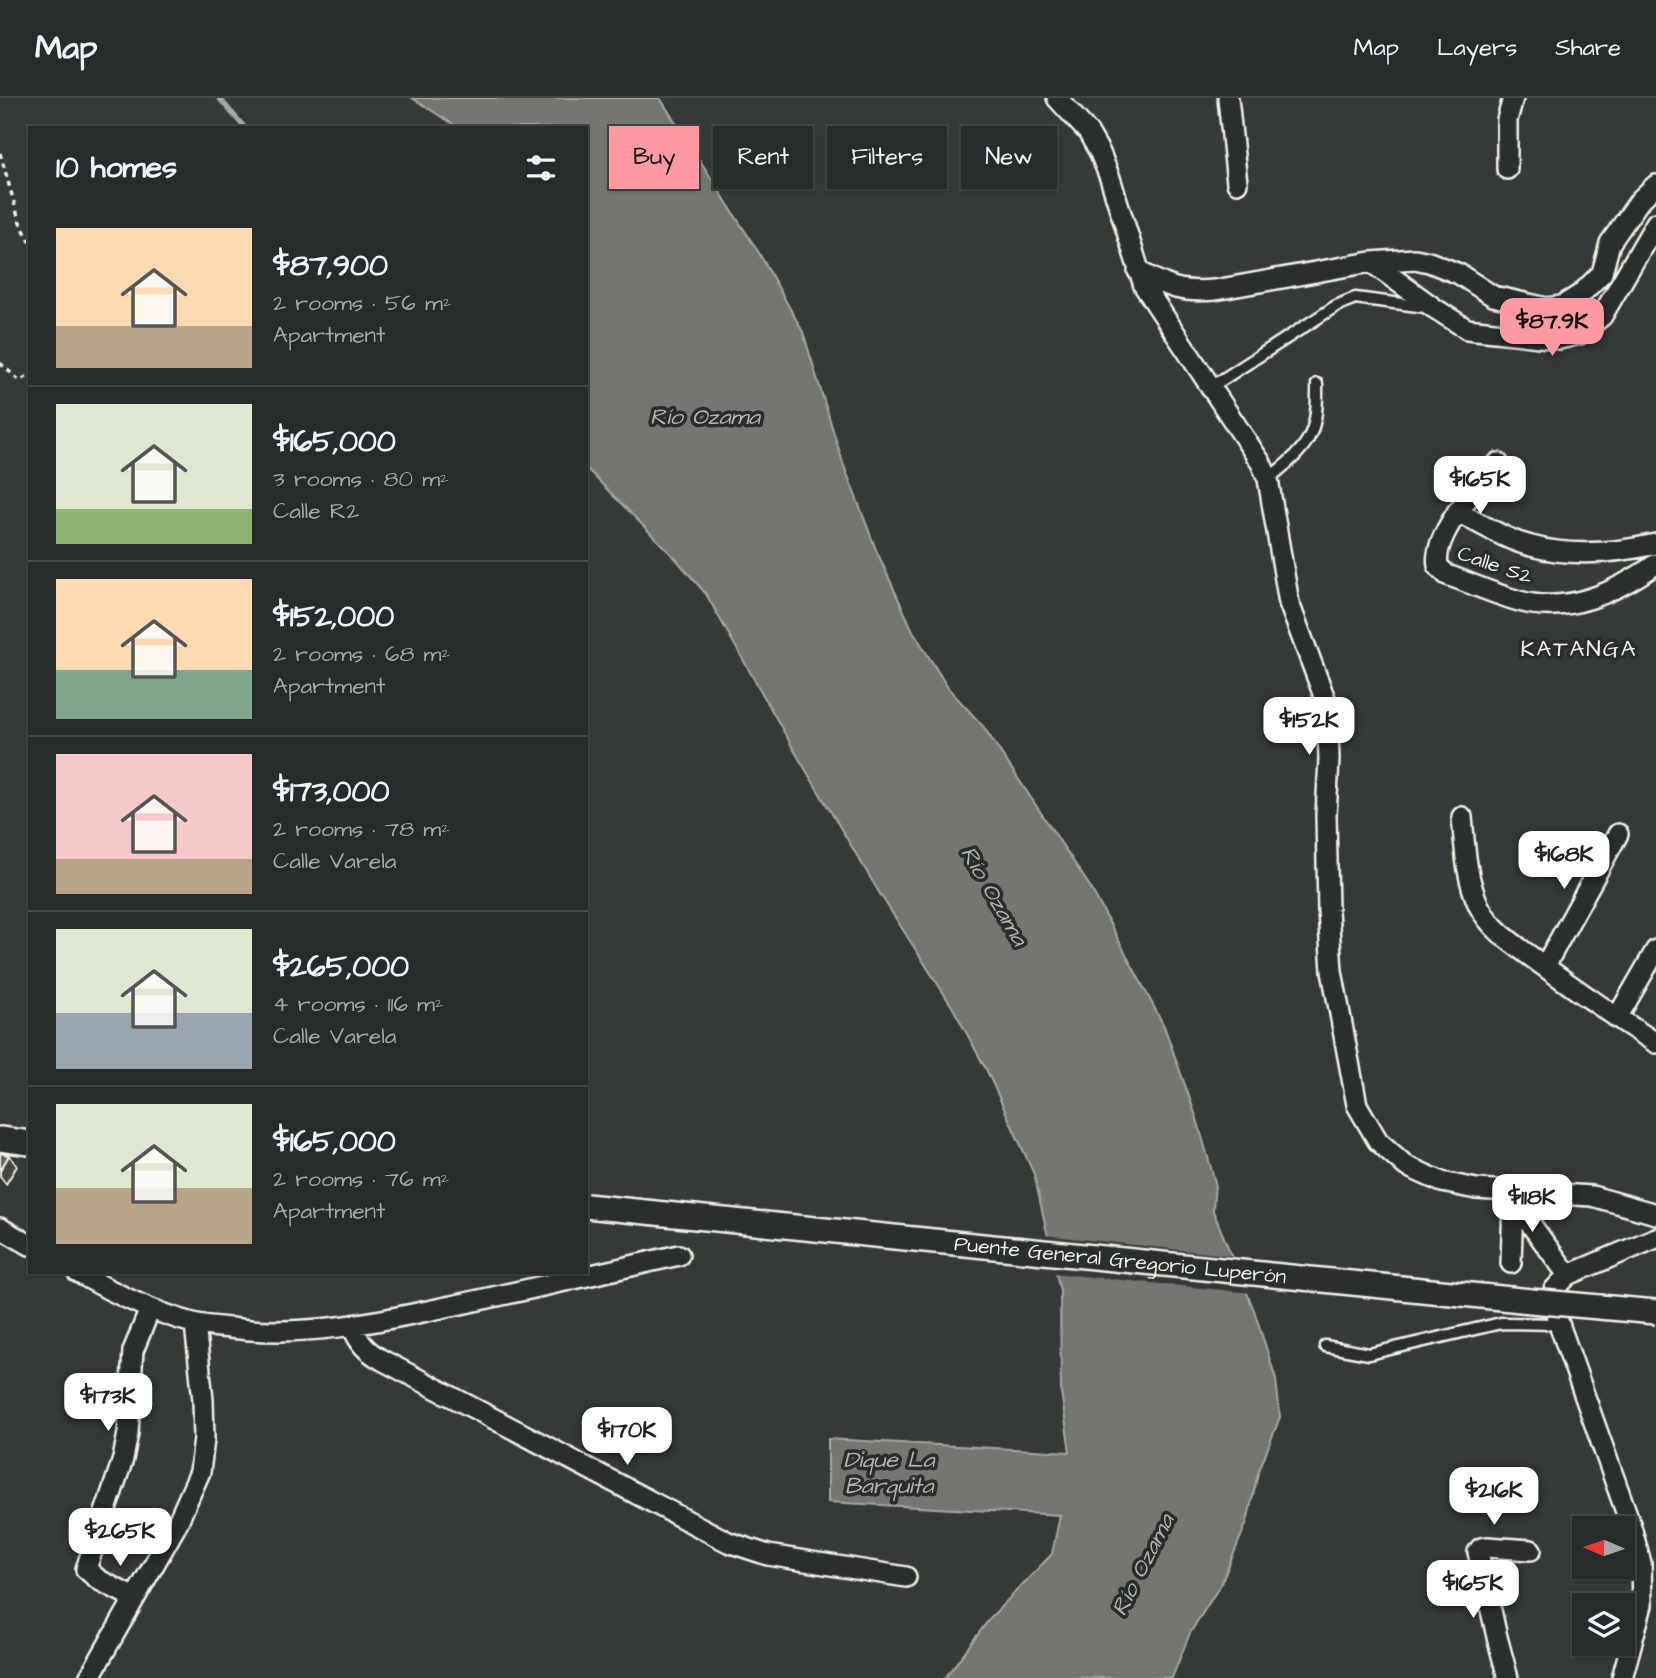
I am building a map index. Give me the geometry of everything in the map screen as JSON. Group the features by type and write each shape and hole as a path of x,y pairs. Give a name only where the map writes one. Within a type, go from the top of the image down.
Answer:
{"street":[{"path":"1057,98 1088,132 1100,153 1138,271 1153,302 1261,463 1268,479 1289,603 1327,704 1328,922 1332,971 1357,1105 1378,1141 1406,1166 1442,1182 1510,1197 1592,1196 1656,1214"},
{"path":"1228,98 1237,183"},
{"path":"1507,169 1507,120 1513,98"},
{"path":"1138,271 1172,289 1191,292 1371,262 1415,259 1459,274 1493,296 1547,308 1562,306 1581,294 1602,273 1611,243 1640,200 1656,185"},
{"path":"1371,262 1467,329 1559,339 1580,334 1602,316 1656,223"},
{"path":"1498,463 1457,512 1529,546 1556,551 1584,552 1656,544"},
{"name":"Calle S2","path":"1457,512 1438,551 1438,566 1447,575 1520,601 1547,604 1591,599 1613,591 1656,564"},
{"path":"1462,817 1467,868 1480,908 1493,928 1656,1043"},
{"path":"1545,967 1618,834"},
{"path":"1617,1018 1656,950"},
{"path":"0,1139 28,1143"},
{"path":"1510,1197 1511,1262"},
{"path":"1510,1197 1568,1275"},
{"name":"Puente General Gregorio Luperón","path":"588,1206 1656,1312"},
{"path":"0,1228 28,1244"},
{"path":"1622,1678 1642,1605 1641,1563 1630,1523 1559,1324 1554,1308 1554,1290 1568,1275 1656,1238"},
{"path":"80,1274 105,1289 150,1309 195,1324 244,1330 303,1332 411,1315 679,1255"},
{"path":"134,1598 99,1580 86,1569 123,1459 128,1433 134,1352 150,1309"},
{"path":"89,1678 176,1525 200,1472 204,1439 203,1401 195,1324"},
{"path":"352,1326 359,1343 376,1356 728,1542 768,1555 906,1577"},
{"path":"1508,1678 1478,1552 1487,1547 1531,1550"}],"lane":[{"path":"1211,387 1336,306 1355,298 1434,308"},
{"path":"1268,479 1295,457 1310,438 1317,415 1317,384"},
{"path":"1325,1346 1369,1354 1501,1323 1559,1324"}],"path":[{"path":"0,153 19,220 28,238"},
{"path":"0,363 20,381 28,375"}],"water":[{"name":"Río Ozama","path":"412,98 660,98 678,126 609,126 609,189 699,189 699,159 713,181 713,189 718,189 759,253 803,332 843,463 877,552 913,631 948,688 983,726 1091,888 1164,1026 1197,1119 1215,1182 1213,1211 1254,1310 1276,1379 1280,1417 1258,1473 1247,1522 1221,1584 1190,1633 1172,1678 945,1678 991,1617 1052,1554 1060,1515 828,1502 828,1439 1070,1452 1061,1392 1060,1291 1034,1174 987,1071 953,1008 880,894 798,757 706,594 676,559 588,470 588,126 456,126"}],"pier":[{"path":"1044,1235 1236,1256 1251,1293 1052,1273"}],"building":[{"path":"0,1153 9,1155 0,1171"}],"waterway":[{"path":"219,98 243,126"}],"district":[{"name":"KATANGA","path":"1579,649"}],"water label":[{"name":"Dique La Barquita","path":"889,1473"}]}
